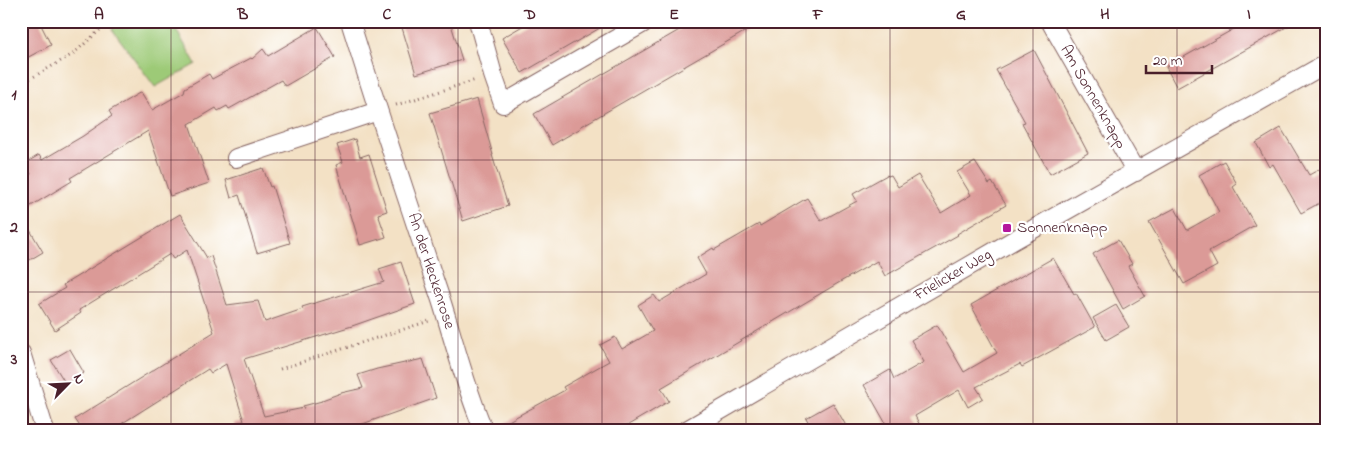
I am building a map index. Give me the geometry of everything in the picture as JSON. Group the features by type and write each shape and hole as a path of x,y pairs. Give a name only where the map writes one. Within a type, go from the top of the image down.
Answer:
{"street":[{"name":"An der Heckenrose","path":"350,21 484,431"},
{"path":"478,21 503,104 647,21"},
{"name":"Am Sonnenknapp","path":"1050,21 1136,172"},
{"name":"Frielicker Weg","path":"684,431 1014,240 1327,63"},
{"path":"236,158 378,111"},
{"path":"21,353 45,431"}],"path":[{"path":"21,84 73,54 110,21"},
{"path":"378,111 493,75"},
{"path":"280,369 446,315"}],"green space":[{"path":"119,21 171,21 196,64 155,87 112,29"}],"building":[{"path":"30,21 39,21 51,45 21,61 21,26"},
{"path":"400,21 450,21 462,60 416,74"},
{"path":"531,21 612,21 522,73 502,38"},
{"path":"695,21 763,21 552,145 534,114"},
{"path":"1248,21 1297,21 1177,88 1166,67"},
{"path":"317,27 335,57 285,86 281,80 229,109 227,106 218,111 216,108 189,124 209,183 170,196 148,131 70,178 72,181 21,212 21,180 31,174 24,164 39,155 42,160 83,136 112,116 109,111 141,92 152,110 184,92 185,88 209,74 212,79 252,59 263,49 268,56"},
{"path":"1034,50 1088,153 1050,174 1022,123 1025,122 996,70"},
{"path":"477,99 508,206 463,221 430,113"},
{"path":"1281,128 1309,175 1327,165 1327,199 1301,213 1273,164 1269,167 1256,143"},
{"path":"355,139 360,157 369,154 387,211 378,214 386,237 360,245 336,165 343,162 337,145"},
{"path":"1224,161 1237,184 1233,187 1255,225 1209,251 1217,266 1184,284 1149,222 1175,208 1187,230 1219,212 1199,175"},
{"path":"975,162 989,184 992,182 1006,205 958,235 885,276 877,261 840,282 661,388 669,401 618,431 494,431 494,429 565,390 563,387 609,361 600,345 615,337 622,349 653,331 638,305 654,295 659,302 706,274 697,258 713,248 714,250 759,224 760,226 807,198 821,221 857,201 853,194 887,175 891,175 898,187 918,175 941,213 971,195 957,172"},
{"path":"263,168 270,187 272,186 290,243 257,253 239,195 231,198 226,180"},
{"path":"180,214 207,258 211,256 227,305 258,301 265,322 303,309 302,307 384,282 379,269 401,262 415,304 352,326 244,359 264,416 304,408 303,406 341,393 363,388 358,375 423,359 436,398 354,427 355,431 235,431 234,423 244,421 226,364 211,373 208,369 110,431 83,431 75,419 214,332 187,250 173,259 170,254 79,310 81,313 55,330 39,304 65,288 63,285"},
{"path":"21,215 43,252 21,265"},
{"path":"1118,240 1132,264 1128,266 1145,296 1123,309 1093,254"},
{"path":"1053,258 1095,327 1022,367 1020,364 976,387 983,398 968,407 959,390 915,416 923,431 890,431 864,385 890,370 894,379 924,362 911,340 937,325 964,372 997,353 971,305"},
{"path":"1116,305 1129,327 1106,340 1093,318"},
{"path":"70,349 84,373 66,384 51,360"},
{"path":"833,403 849,431 814,431 806,418"}],"place":[{"name":"Sonnenknapp","path":"1007,228"}]}
